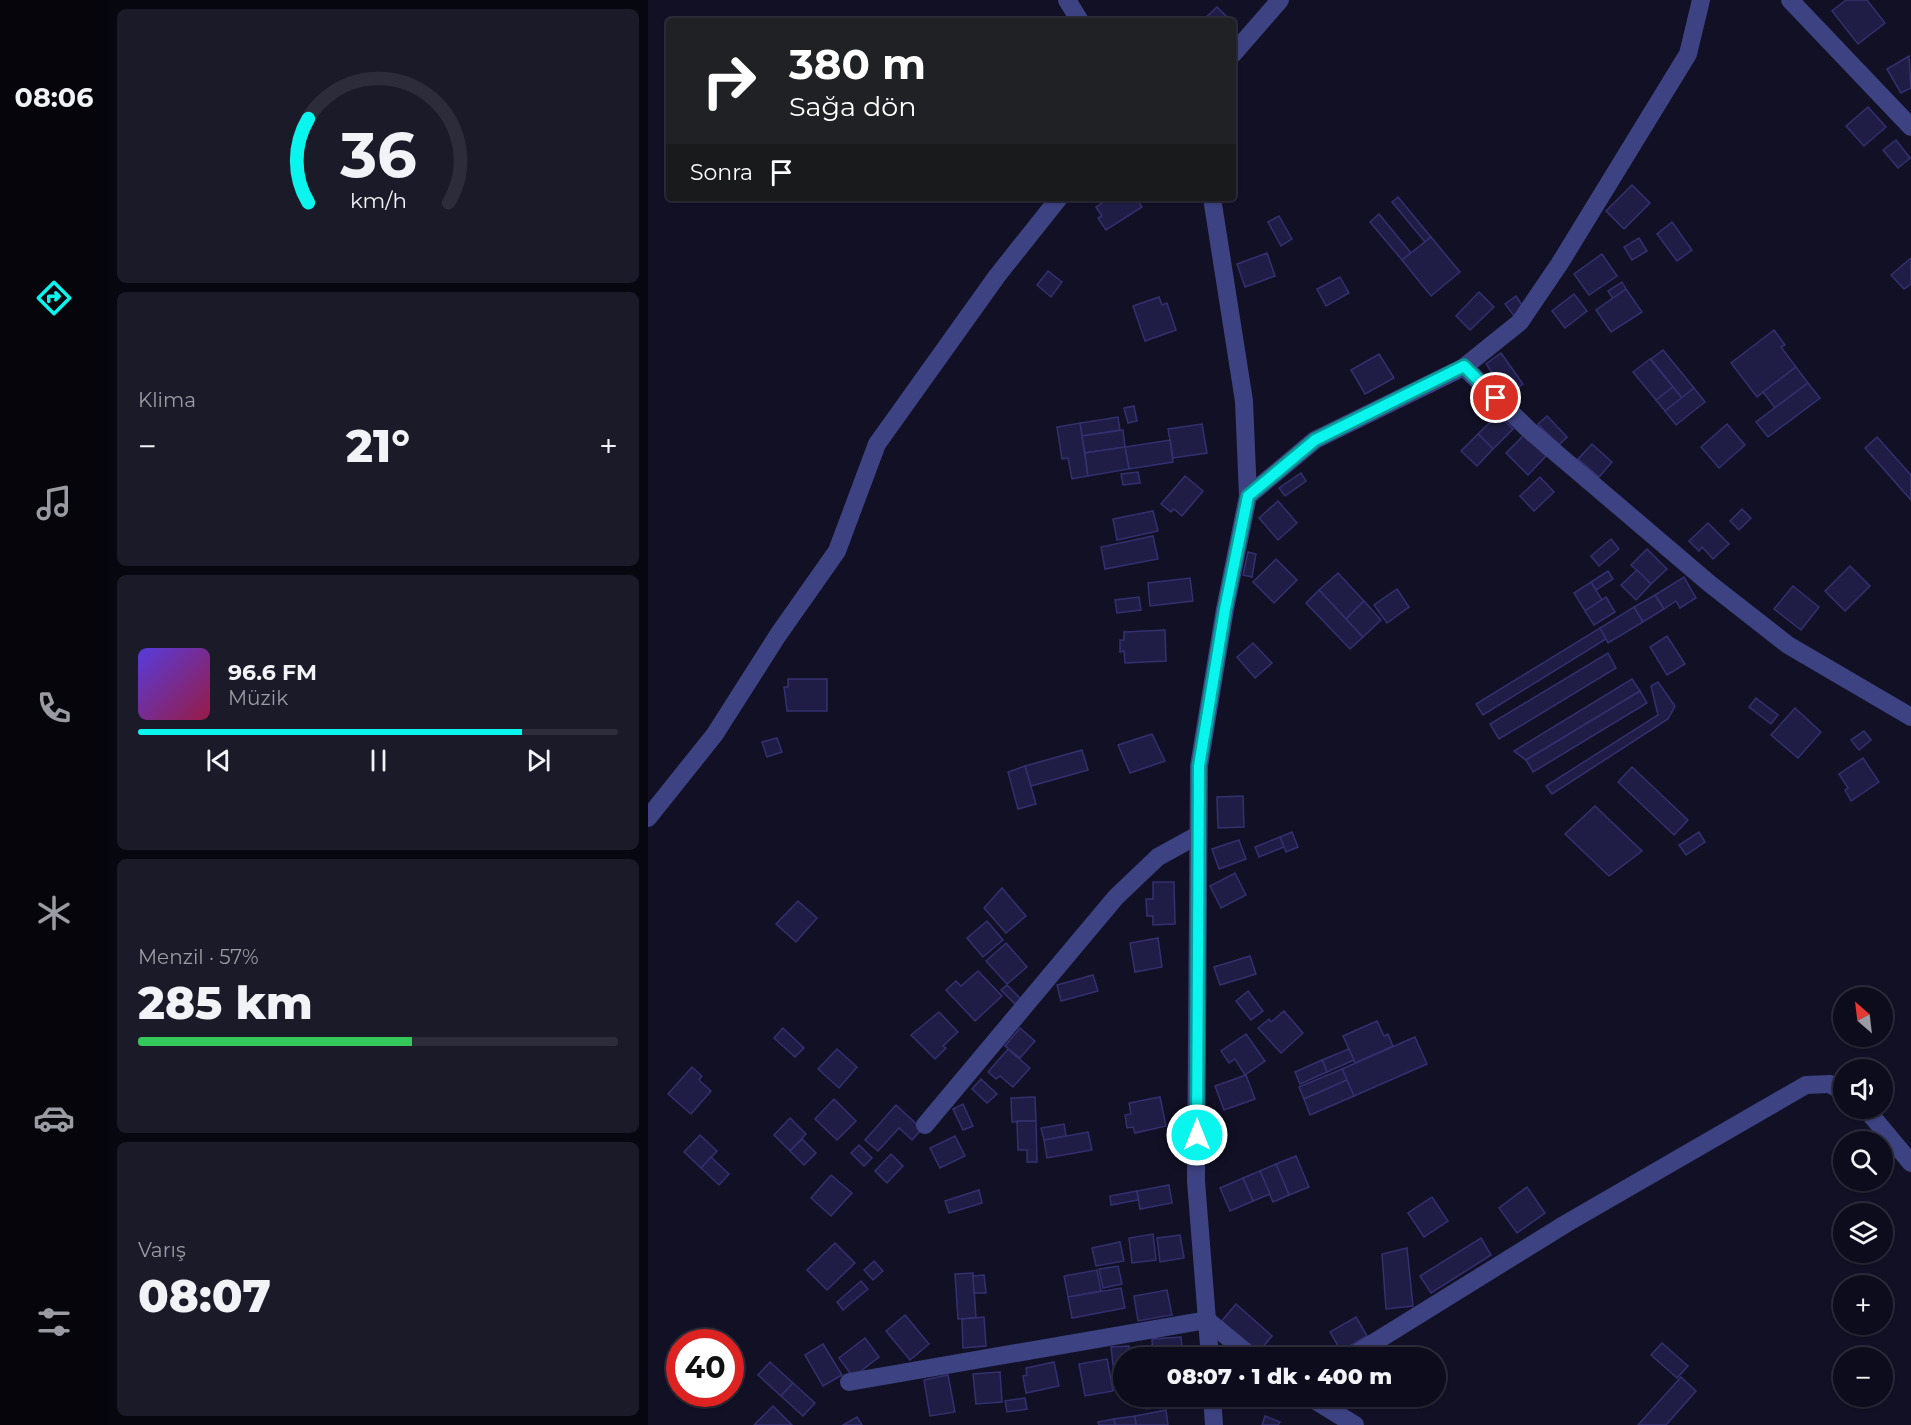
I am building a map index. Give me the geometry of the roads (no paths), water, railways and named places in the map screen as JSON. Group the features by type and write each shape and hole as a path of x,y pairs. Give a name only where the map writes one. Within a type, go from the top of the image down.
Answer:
{"street":[{"path":"1067,0 1078,18"},
{"path":"1236,51 1280,0"},
{"path":"1248,496 1315,440 1464,366 1520,321 1560,263 1688,54 1701,0"},
{"path":"1790,0 1911,127"},
{"path":"648,818 715,734 778,634 837,551 877,444 997,276 1057,201"},
{"path":"1208,1347 1196,1181 1199,766 1225,609 1248,496 1244,401 1212,201"},
{"path":"1464,366 1528,429 1727,598 1788,645 1911,717"},
{"path":"926,1125 1116,897 1158,857 1198,835"},
{"path":"1367,1347 1567,1223 1806,1085 1830,1084 1833,1086"},
{"path":"1874,1119 1911,1163"},
{"path":"849,1382 1207,1320 1240,1347"},
{"path":"1213,1407 1214,1425"},
{"path":"1326,1407 1355,1425"}]}
